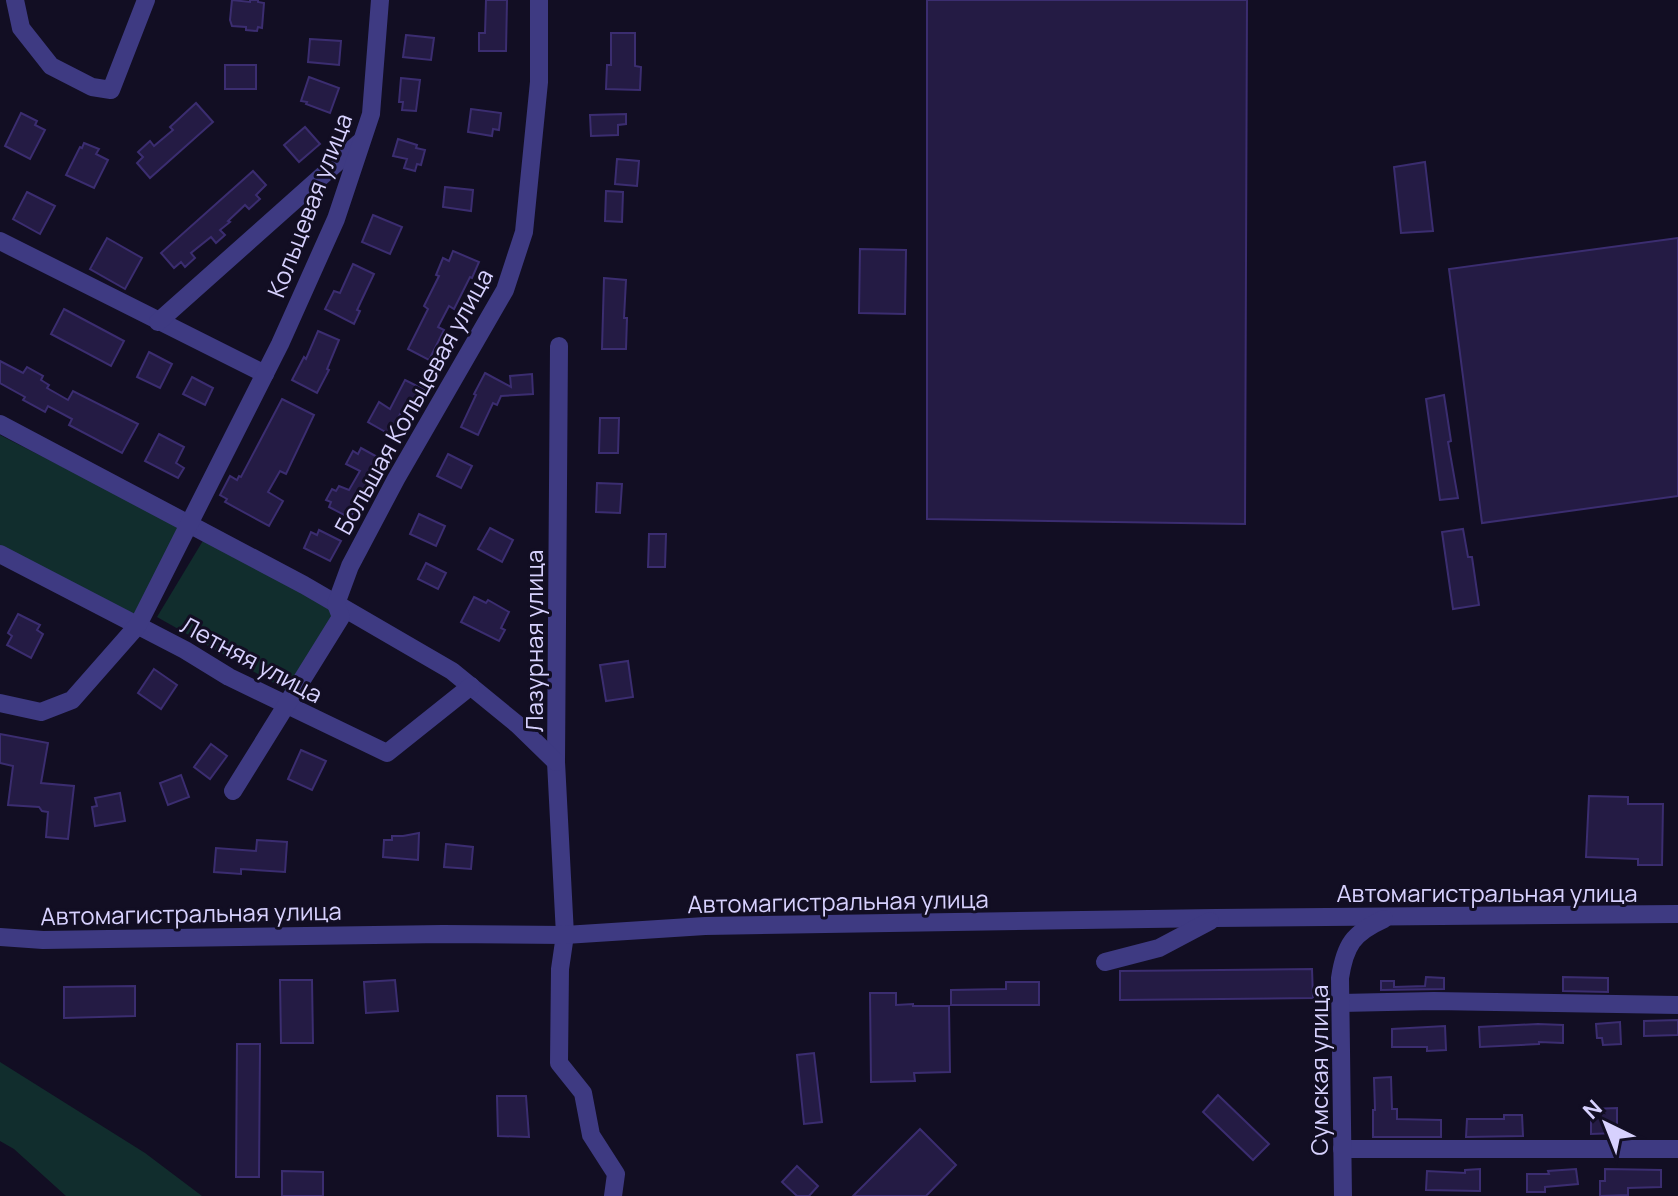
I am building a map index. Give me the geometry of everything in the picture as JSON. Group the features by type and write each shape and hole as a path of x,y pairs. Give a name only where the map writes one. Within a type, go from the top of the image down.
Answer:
{"street":[{"path":"15,0 21,28 51,66 92,87 111,90 146,0"},
{"name":"Кольцевая улица","path":"0,703 41,712 72,700 138,625 265,374 336,219 371,114 380,0"},
{"name":"Большая Кольцевая улица","path":"233,791 341,617 336,604 350,566 396,479 505,290 524,232 539,82 539,0"},
{"path":"158,322 361,142"},
{"path":"0,241 265,374"},
{"name":"Лазурная улица","path":"559,346 556,762 565,935 560,969 559,1063 583,1093 591,1135 616,1174 613,1196"},
{"path":"0,424 190,524 452,671 518,725 556,762"},
{"name":"Летняя улица","path":"0,554 185,650 229,677 387,753 471,686"},
{"name":"Автомагистральная улица","path":"0,937 43,940 565,935 705,926 1678,914"},
{"name":"Сумская улица","path":"1343,1196 1340,978 1344,955 1353,938 1387,917"},
{"path":"1105,962 1159,948 1215,918"},
{"path":"1341,1003 1434,1001 1678,1005"},
{"path":"1342,1149 1678,1149"}],"green space":[{"path":"0,435 181,527 136,615 0,545"},
{"path":"204,539 348,616 295,695 157,617"},
{"path":"0,1062 145,1153 202,1196 66,1196 14,1149 0,1141"}],"building":[{"path":"232,0 258,0 264,3 262,28 258,27 257,31 232,26"},
{"path":"486,0 507,0 506,51 479,51 479,33 485,33"},
{"path":"927,0 1247,0 1245,524 927,519"},
{"path":"611,33 635,33 635,66 641,67 640,90 606,89 607,65 611,65"},
{"path":"406,35 434,38 431,60 403,57"},
{"path":"310,39 341,41 339,65 308,62"},
{"path":"225,65 256,65 256,89 225,89"},
{"path":"309,77 339,88 330,113 301,101"},
{"path":"401,78 420,80 416,111 402,110 403,102 399,102"},
{"path":"196,103 213,122 150,178 137,163 143,157 138,152 150,141 154,146 173,130 170,127"},
{"path":"471,109 501,113 499,130 493,129 492,136 468,132"},
{"path":"21,113 37,121 35,125 45,130 30,159 5,146"},
{"path":"626,114 626,124 618,125 618,135 591,136 590,115"},
{"path":"305,127 320,144 299,162 284,145"},
{"path":"398,139 425,150 421,165 417,164 415,171 404,168 407,159 393,156"},
{"path":"84,143 99,149 96,154 108,160 94,188 66,175"},
{"path":"617,159 639,161 637,186 615,184"},
{"path":"1425,162 1433,231 1401,233 1394,167"},
{"path":"253,171 266,185 256,195 260,199 249,209 245,205 228,221 220,230 225,235 216,243 211,237 191,253 195,258 185,267 181,262 174,268 161,253"},
{"path":"445,187 473,190 471,211 443,207"},
{"path":"606,191 623,192 622,222 605,221"},
{"path":"27,192 55,206 40,234 13,219"},
{"path":"373,215 402,227 390,254 362,242"},
{"path":"107,238 142,258 125,289 90,269"},
{"path":"1678,238 1678,496 1482,523 1449,269"},
{"path":"860,249 906,250 905,314 859,313"},
{"path":"453,251 479,262 454,309 449,306 438,327 444,330 429,360 408,349 428,309 424,306 439,276 436,275 443,258 449,261"},
{"path":"353,264 374,274 357,310 360,311 354,324 325,309 334,291 340,293"},
{"path":"604,278 626,280 626,349 602,349"},
{"path":"64,309 124,341 111,366 51,334"},
{"path":"318,331 339,340 317,393 292,380 304,357 306,359"},
{"path":"149,352 172,364 160,388 137,377"},
{"path":"0,361 23,373 27,367 43,376 41,380 49,385 47,388 68,400 73,391 138,424 122,453 69,425 72,419 48,406 45,412 0,383"},
{"path":"485,373 511,387 510,376 532,374 533,394 501,396 497,405 493,403 478,435 461,427"},
{"path":"192,377 213,388 205,405 183,394"},
{"path":"405,380 425,390 417,405 408,400 389,434 368,422 379,402 390,409"},
{"path":"1444,395 1458,498 1440,500 1426,399"},
{"path":"282,399 314,415 286,474 280,471 268,492 283,501 269,526 225,502 227,499 220,495 230,476 237,480 241,477"},
{"path":"600,418 619,418 618,453 599,453"},
{"path":"159,434 184,447 176,463 184,468 178,478 145,461"},
{"path":"361,448 381,459 350,518 329,507 331,502 326,500 332,489 336,491 339,486 349,490 360,471 346,464 353,451 358,454"},
{"path":"448,454 472,466 461,488 437,476"},
{"path":"597,483 622,484 620,513 596,512"},
{"path":"419,514 445,526 436,546 410,534"},
{"path":"490,528 513,540 502,562 478,549"},
{"path":"1463,529 1468,557 1472,557 1479,605 1453,609 1442,532"},
{"path":"319,530 341,541 330,561 304,548 311,532 317,535"},
{"path":"649,534 666,534 665,567 648,567"},
{"path":"426,563 446,573 438,589 418,579"},
{"path":"474,597 486,603 488,600 509,612 499,641 461,622"},
{"path":"18,614 40,625 37,630 43,634 31,658 7,645 12,636 8,633"},
{"path":"628,661 633,697 606,701 600,665"},
{"path":"154,669 177,685 161,709 138,693"},
{"path":"0,734 48,743 41,783 74,786 68,839 46,837 48,812 39,807 8,805 13,766 0,763"},
{"path":"211,744 227,756 210,779 194,767"},
{"path":"301,750 326,761 312,790 288,779"},
{"path":"181,775 189,797 168,805 160,783"},
{"path":"120,793 125,821 95,826 92,807 97,806 95,798"},
{"path":"1589,796 1628,797 1628,804 1663,804 1662,865 1638,865 1638,859 1586,857"},
{"path":"419,833 418,860 383,857 384,840"},
{"path":"257,840 287,842 285,872 241,869 241,874 214,872 216,848 256,851"},
{"path":"446,844 473,847 471,869 444,867"},
{"path":"1312,969 1313,998 1120,1000 1120,971"},
{"path":"1426,977 1444,978 1444,989 1381,990 1381,981 1394,981 1394,987 1425,986"},
{"path":"1563,977 1608,978 1608,992 1563,991"},
{"path":"280,980 312,980 313,1043 281,1043"},
{"path":"395,980 398,1011 366,1013 364,982"},
{"path":"1006,982 1039,982 1039,1005 951,1005 951,990 1006,989"},
{"path":"135,986 135,1016 64,1018 64,987"},
{"path":"870,993 896,993 896,1005 949,1006 950,1072 914,1073 915,1081 871,1082"},
{"path":"1678,1020 1678,1035 1644,1036 1644,1021"},
{"path":"1620,1022 1621,1044 1603,1045 1602,1038 1597,1038 1596,1024"},
{"path":"1563,1025 1563,1043 1480,1047 1479,1027"},
{"path":"1445,1026 1446,1050 1392,1047 1392,1029"},
{"path":"237,1044 260,1044 259,1177 236,1177"},
{"path":"814,1053 822,1122 804,1124 797,1055"},
{"path":"1391,1077 1392,1109 1397,1109 1397,1119 1441,1120 1441,1137 1373,1137 1374,1078"},
{"path":"1218,1095 1269,1144 1253,1160 1203,1112"},
{"path":"497,1096 526,1096 529,1137 498,1136"},
{"path":"1617,1108 1617,1133 1591,1134 1591,1109"},
{"path":"1504,1115 1522,1115 1523,1136 1466,1137 1467,1119 1504,1119"},
{"path":"920,1129 956,1165 926,1196 853,1196"},
{"path":"797,1166 818,1186 809,1196 797,1196 782,1182"},
{"path":"1480,1169 1480,1191 1426,1190 1427,1171 1465,1173 1465,1170"},
{"path":"1576,1169 1578,1184 1545,1187 1545,1192 1527,1192 1527,1174"},
{"path":"1605,1169 1661,1170 1661,1187 1628,1188 1628,1195 1600,1196 1600,1181 1605,1181"},
{"path":"282,1171 323,1172 323,1196 282,1196"}]}
